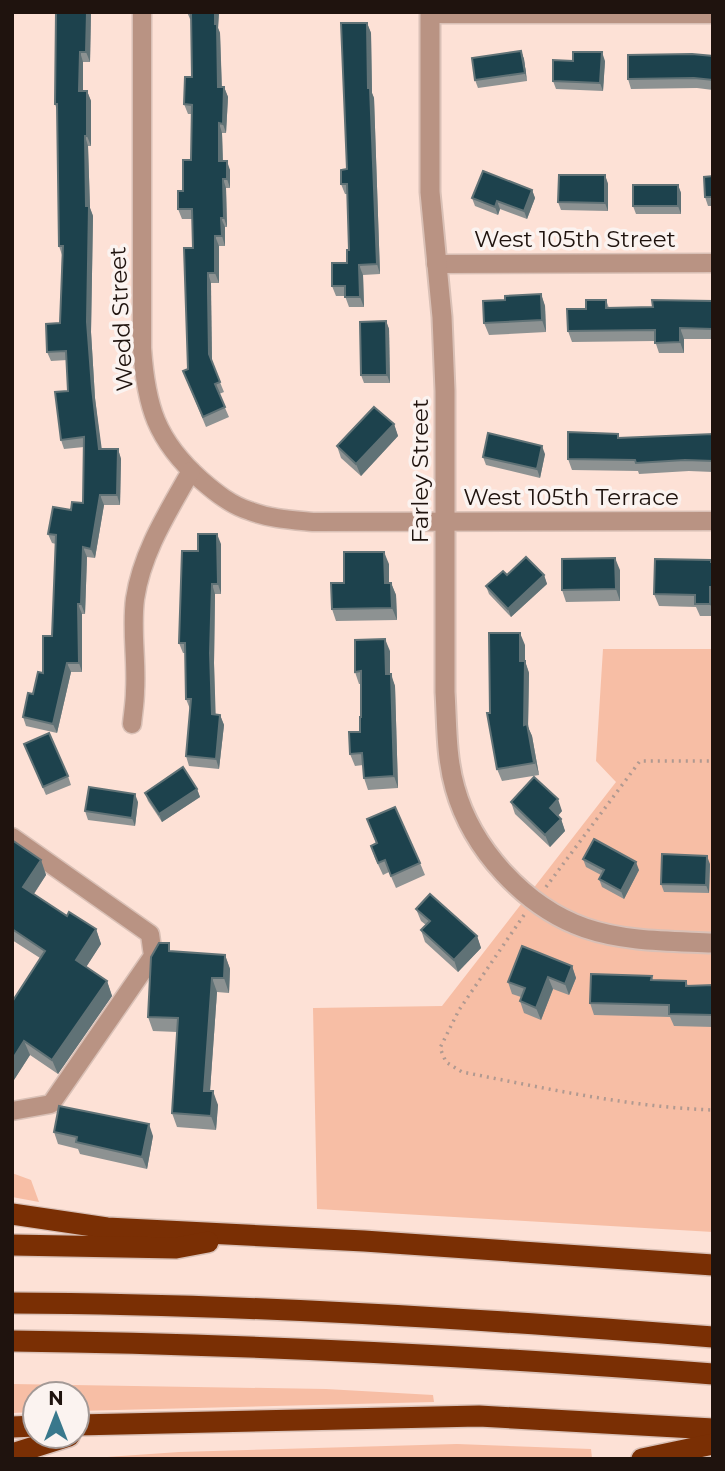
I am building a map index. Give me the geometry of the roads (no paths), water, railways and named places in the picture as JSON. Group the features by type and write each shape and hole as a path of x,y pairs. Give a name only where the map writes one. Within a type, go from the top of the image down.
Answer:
{"highway":[{"path":"12,1214 107,1228 377,1242 713,1265"},
{"path":"12,1245 176,1248 244,1236"},
{"path":"12,1303 326,1311 713,1337"},
{"path":"12,1341 246,1346 402,1353 713,1374"},
{"path":"91,1425 479,1416 713,1429"},
{"path":"91,1429 106,1424"},
{"path":"642,1459 713,1444"}],"street":[{"name":"Wedd Street","path":"142,12 144,381 159,430 173,453 191,471"},
{"path":"430,13 713,15"},
{"name":"Farley Street","path":"430,13 430,192 442,317 445,692 451,770 465,814 488,854 510,879 535,901 585,928 618,936 713,943"},
{"name":"West 105th Street","path":"436,264 713,263"},
{"name":"West 105th Terrace","path":"191,471 226,500 272,518 313,522 713,522"},
{"path":"132,724 135,690 135,600 143,564 157,530 191,471"},
{"path":"12,837 150,934 153,956 51,1104 12,1111"}]}
